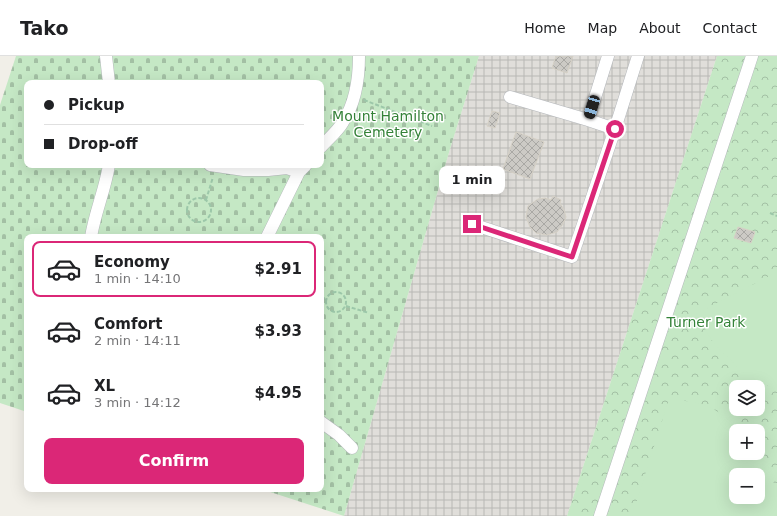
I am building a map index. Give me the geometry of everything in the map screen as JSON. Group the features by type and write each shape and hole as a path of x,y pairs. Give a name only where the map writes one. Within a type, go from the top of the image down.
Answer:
{"lane":[{"path":"106,56 109,80"},
{"path":"324,144 343,122 355,97 359,70 359,56"},
{"path":"588,120 608,56"},
{"path":"472,224 572,257 638,56"},
{"path":"600,516 752,56"},
{"path":"510,96 615,129"},
{"path":"92,234 94,219 102,196 108,168"},
{"path":"228,168 244,170 287,168 302,169 270,234"},
{"path":"324,424 340,435 352,448"}],"path":[{"path":"355,97 432,126"},
{"path":"206,200 195,200 189,204 188,215 193,220 197,222 205,221 210,215 211,207 206,200 213,168"},
{"path":"770,213 777,216"},
{"path":"339,293 344,296 346,306 341,311 331,311 327,306 326,299 330,294 339,293"},
{"path":"346,306 369,313"}],"shaded area":[{"path":"479,56 717,56 567,516 344,516 450,149"}],"green space":[{"name":"Mount Hamilton Cemetery","path":"16,56 479,56 450,149 344,516 270,492 324,492 324,234 24,234 24,411 0,403 0,105"},
{"name":"Turner Park","path":"717,56 777,56 777,516 567,516"},
{"path":"777,272 777,390 765,385 765,380 755,380 738,368 713,342 696,314"},
{"path":"669,399 709,407 733,424 729,424 729,460 764,460 772,475 777,498 777,516 632,516"}],"building":[{"path":"556,56 573,56 567,73 552,68"},
{"path":"492,111 500,113 495,128 487,126"},
{"path":"516,132 544,142 530,179 503,169"},
{"path":"553,196 561,200 560,203 566,217 563,224 557,232 547,235 536,233 530,227 526,217 528,206 538,199 545,198 551,200"},
{"path":"738,227 755,232 751,243 734,238"}],"route":[{"path":"472,224 572,257 615,129"}]}
